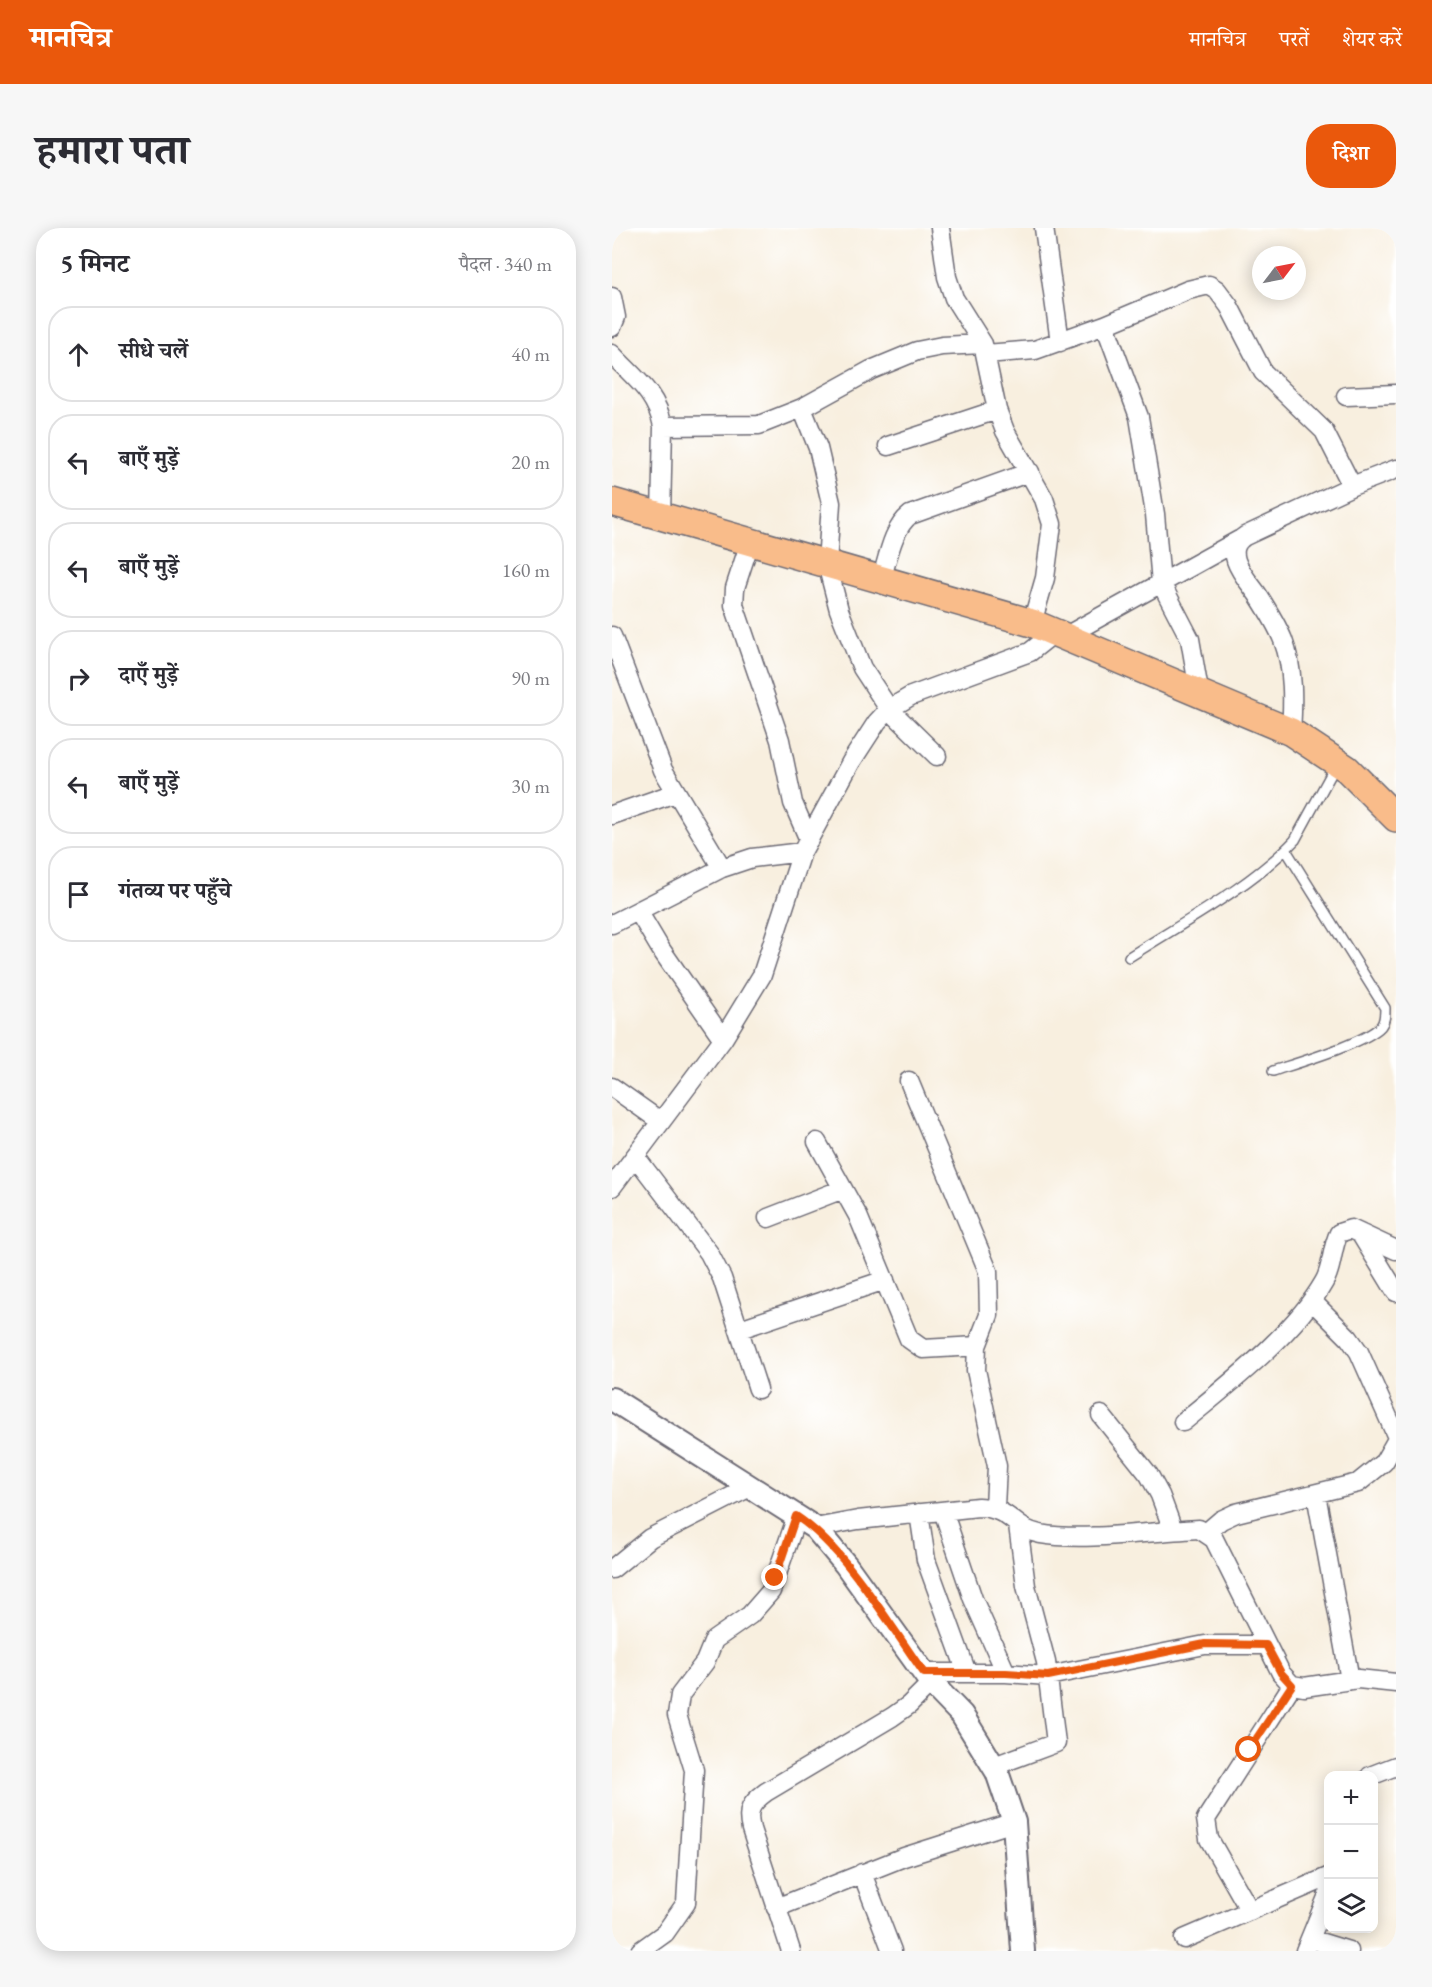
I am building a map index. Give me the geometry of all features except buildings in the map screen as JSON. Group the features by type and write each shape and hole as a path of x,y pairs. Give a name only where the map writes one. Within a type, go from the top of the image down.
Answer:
{"main road":[{"path":"612,502 1050,631 1291,732 1337,763 1396,818"}],"street":[{"path":"940,228 947,277 954,298 985,349 997,410 1005,431 1044,499 1052,524 1046,578 1050,631"},
{"path":"1044,228 1060,342"},
{"path":"663,426 759,425 802,408 871,370 918,351 942,346 1035,350 1105,325 1199,286 1209,285 1217,290 1229,306 1263,372 1324,431 1352,486"},
{"path":"612,297 616,317 612,327"},
{"path":"1105,325 1126,379 1143,436 1155,514 1161,583 1190,639 1198,692"},
{"path":"612,354 655,399 663,426 661,517"},
{"path":"1346,396 1396,394"},
{"path":"802,408 818,448 831,503 827,564 834,594 862,668 889,709 937,756"},
{"path":"888,446 997,410"},
{"path":"612,1187 723,1039 762,975 806,846 850,762 889,709 941,684 1030,652 1050,631 1161,583 1239,540 1352,486 1396,469"},
{"path":"881,580 897,531 910,515 1030,472"},
{"path":"1239,540 1235,558 1240,572 1258,596 1283,640 1290,670 1293,702 1291,732"},
{"path":"750,542 735,588 734,605 738,623 749,648 780,740 793,803 806,846"},
{"path":"612,636 648,734 675,793 722,868"},
{"path":"612,816 675,793"},
{"path":"612,924 722,868 752,858 806,846"},
{"path":"638,911 660,948 723,1039"},
{"path":"909,1081 988,1272 988,1315 978,1346 976,1370 997,1466 995,1508"},
{"path":"612,1087 660,1121"},
{"path":"817,1142 858,1216 904,1331 915,1345 923,1348 978,1346"},
{"path":"635,1156 709,1253 722,1278 758,1389"},
{"path":"768,1218 843,1189"},
{"path":"1183,1422 1290,1327 1312,1301 1328,1274 1339,1233 1351,1229 1396,1250"},
{"path":"1359,1233 1396,1292"},
{"path":"740,1329 885,1280"},
{"path":"1312,1301 1349,1338 1390,1403 1396,1435"},
{"path":"612,1399 806,1522 846,1565 928,1678 962,1715 994,1766 1014,1822 1023,1951"},
{"path":"1101,1415 1149,1475 1160,1495 1173,1530"},
{"path":"1207,1532 1221,1520 1236,1513 1358,1483 1384,1462 1396,1441"},
{"path":"612,1569 650,1538 752,1486"},
{"path":"1316,1494 1350,1680"},
{"path":"806,1522 858,1520 995,1508 1018,1525 1038,1534 1068,1537 1199,1528 1214,1539 1266,1645 1281,1673 1292,1685 1304,1687 1350,1680 1377,1679 1396,1682"},
{"path":"943,1511 973,1599 1006,1673"},
{"path":"919,1513 926,1560 967,1673"},
{"path":"640,1951 665,1933 686,1903 694,1780 691,1757 677,1715 680,1695 705,1662 714,1640 750,1615 771,1591 806,1522"},
{"path":"994,1766 1056,1743 1048,1676 1026,1586 1018,1525"},
{"path":"790,1951 749,1820 750,1805 766,1792 909,1705 928,1678 967,1673 1048,1676 1205,1644 1266,1645"},
{"path":"1250,1911 1209,1839 1206,1819 1292,1685"},
{"path":"1378,1773 1396,1766"},
{"path":"776,1908 904,1857 1014,1822"},
{"path":"862,1873 892,1951"},
{"path":"1184,1939 1324,1879"},
{"path":"1324,1906 1307,1945 1350,1951"}],"lane":[{"path":"1129,957 1225,896 1286,850 1295,840 1337,763"},
{"path":"1274,1071 1376,1030 1383,1024 1385,1017 1384,1008 1286,850"}],"route":[{"path":"775,1578 796,1516 814,1528 846,1565 924,1673 1006,1673 1048,1676 1205,1644 1266,1645 1281,1673 1292,1685 1249,1750"}]}
